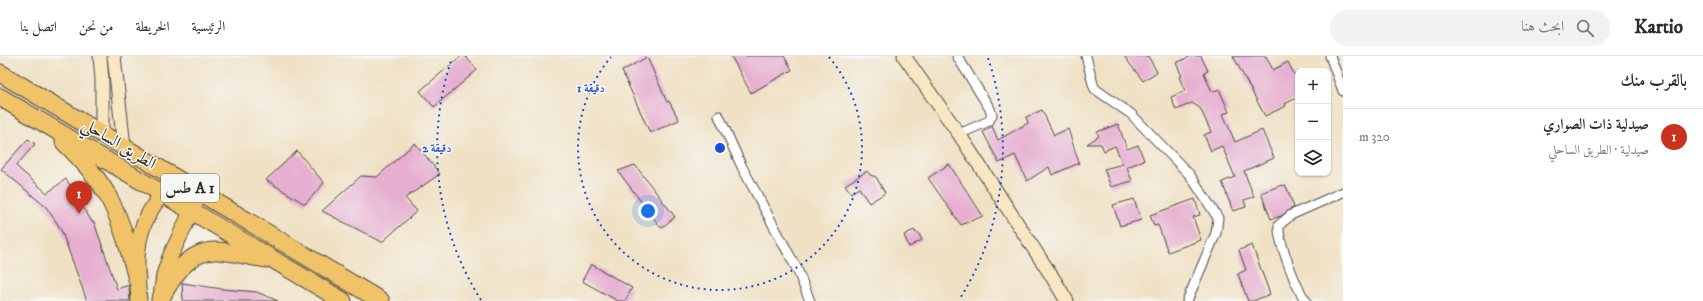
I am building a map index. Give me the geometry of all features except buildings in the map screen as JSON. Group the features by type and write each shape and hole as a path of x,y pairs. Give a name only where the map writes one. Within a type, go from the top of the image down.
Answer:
{"highway":[{"name":"الطريق الساحلي","path":"0,73 382,301"},
{"name":"الطريق الساحلي","path":"0,97 343,301"},
{"path":"45,124 77,155 95,177 111,202 121,225 137,279"},
{"path":"160,300 166,288 181,267 191,259 203,253 217,251 277,261"}],"main road":[{"path":"139,301 137,279 139,241 143,224 173,177"},
{"path":"160,300 164,275 177,240 200,193"}],"street":[{"path":"100,56 102,80 102,134"},
{"path":"114,56 124,147"},
{"path":"904,56 959,134 1067,301"},
{"path":"957,56 990,109 992,115 989,121 959,134"},
{"path":"1086,56 1095,89 1131,114 1190,175 1218,218 1216,233 1187,301"},
{"path":"1330,56 1343,91"},
{"path":"719,116 742,167 797,269 810,301"},
{"path":"1306,301 1300,294 1290,266 1279,235 1279,225 1291,215 1343,192"}],"place":[{"name":"صيدلية ذات الصواري","path":"79,214"}]}
